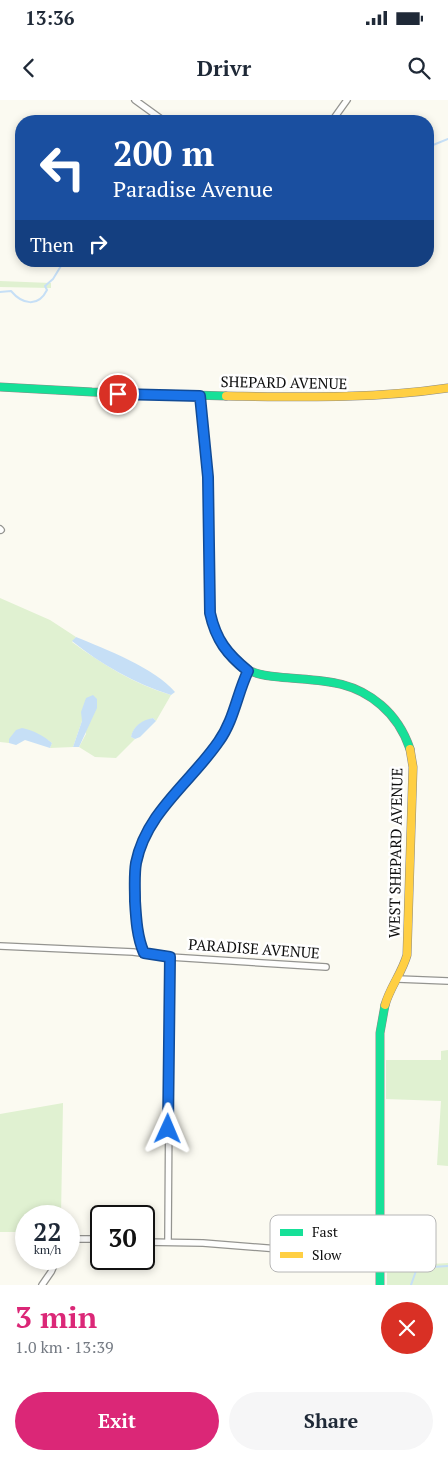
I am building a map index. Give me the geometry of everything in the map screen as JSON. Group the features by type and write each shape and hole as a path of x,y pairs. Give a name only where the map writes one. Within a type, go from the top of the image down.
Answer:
{"street":[{"path":"135,100 156,115"},
{"path":"336,115 346,100"},
{"name":"SHEPARD AVENUE","path":"0,387 118,394 373,397 448,388"},
{"path":"144,953 139,934 134,883 140,849 154,820 225,733 248,671 234,660 224,647 214,631 210,613 208,477 200,396"},
{"name":"WEST SHEPARD AVENUE","path":"248,671 271,676 332,682 352,686 370,696 399,722 408,742 413,767 408,943 404,966 385,1002 380,1033 380,1215"},
{"name":"PARADISE AVENUE","path":"0,946 144,953 170,957 326,967"},
{"path":"168,1241 170,957"},
{"path":"398,979 448,982"},
{"path":"155,1242 270,1249"},
{"path":"42,1285 52,1270"},
{"name":"WEST SHEPARD AVENUE","path":"380,1272 380,1285"}],"green space":[{"path":"0,281 51,283 51,288 0,287"},
{"path":"0,598 50,620 76,637 72,642 119,673 171,695 156,721 153,718 136,727 131,737 135,739 116,758 95,757 79,747 86,734 82,721 73,747 50,748 52,743 48,740 9,739 9,743 0,742"},
{"path":"448,1050 448,1166 437,1165 441,1101 386,1099 386,1060 441,1060 441,1051"},
{"path":"63,1103 61,1205 15,1205 15,1232 0,1232 0,1114"},
{"path":"448,1263 448,1285 387,1285 387,1272 436,1272 436,1264"}],"water":[{"path":"76,637 143,667 166,683 175,692 171,695 144,685 119,672 95,658 72,641"},
{"path":"93,695 97,699 97,708 79,747 73,747 82,721 81,712 86,698"},
{"path":"153,718 156,721 140,737 135,739 131,737 139,724"},
{"path":"22,728 34,732 52,743 50,748 25,740 16,745 9,743 9,739 16,730"}],"waterway":[{"path":"434,145 448,139"},
{"path":"0,292 11,291 20,299 35,302 43,296 47,290 45,286 53,279 60,267"},
{"path":"436,1267 448,1266"},
{"path":"411,1285 416,1272"}],"traffic: fast":[{"path":"0,387 226,396"},
{"path":"218,637 234,661 251,671 270,676 333,682 345,685 369,696 395,719 410,749"},
{"path":"380,1215 380,1033 385,1005"},
{"path":"380,1272 380,1285"}],"traffic: slow":[{"path":"226,396 365,396 448,388"},
{"path":"200,396 208,477 210,613 218,637"},
{"path":"385,1005 407,955 413,767 410,749"}],"route":[{"path":"118,394 200,396 208,477 210,613 214,631 224,647 234,660 248,671 225,733 154,820 140,849 136,864 134,883 135,905 141,945 144,953 170,957 168,1129"}]}
